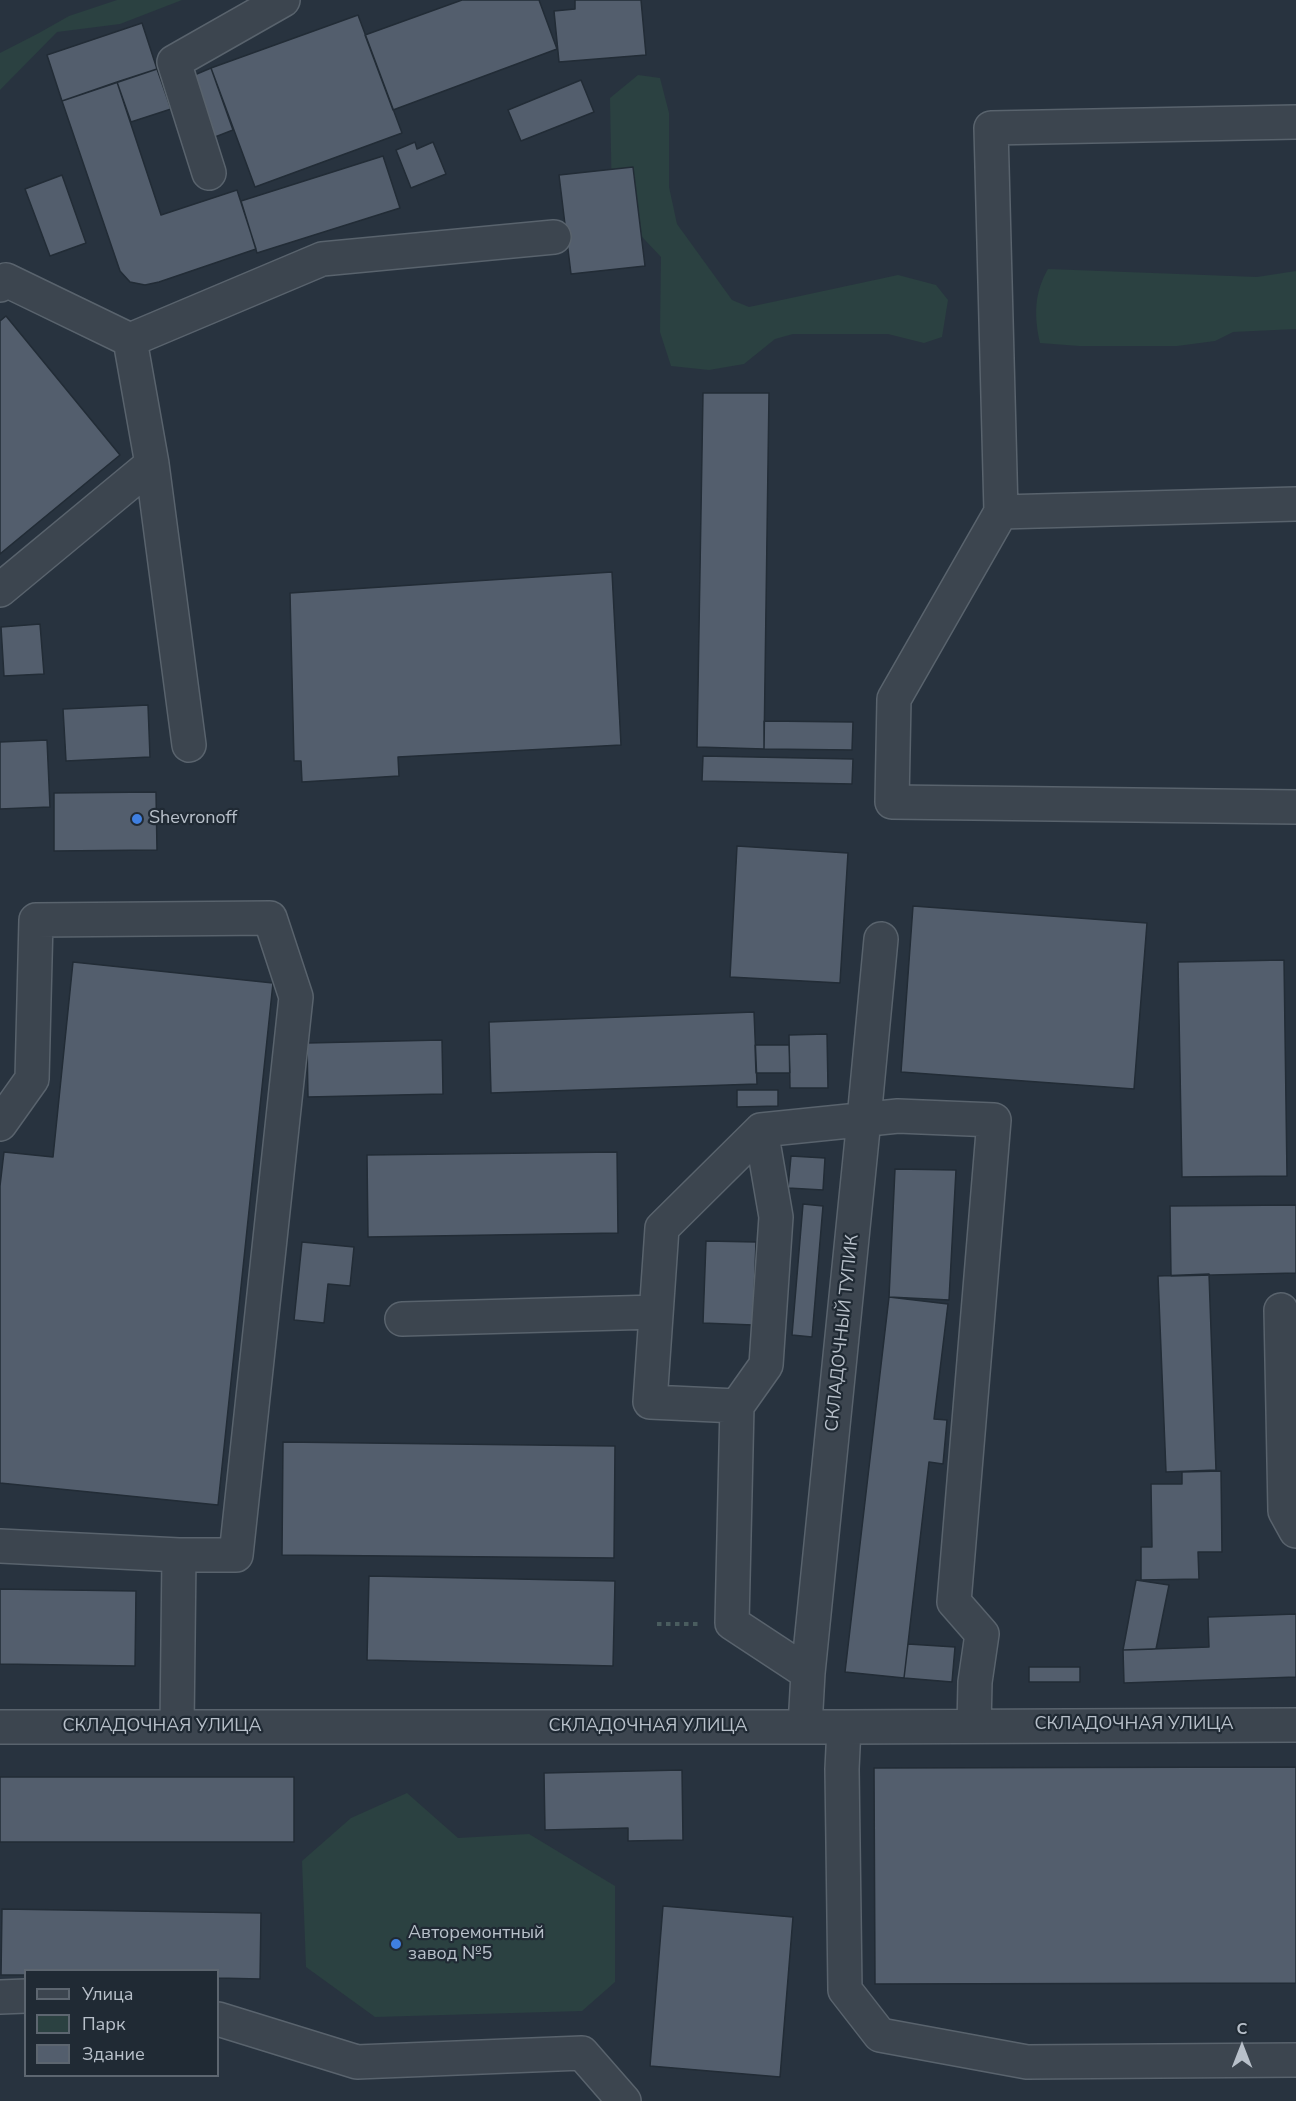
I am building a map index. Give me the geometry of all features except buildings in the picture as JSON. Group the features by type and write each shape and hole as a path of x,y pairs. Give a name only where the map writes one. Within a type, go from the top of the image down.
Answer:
{"street":[{"path":"208,173 174,62 283,0"},
{"path":"1296,122 991,129 1000,512 894,699 892,802 1296,807"},
{"path":"0,285 6,280 130,340 322,259 554,237"},
{"path":"130,340 152,464 189,745"},
{"path":"0,590 152,464"},
{"path":"1000,512 1296,504"},
{"path":"0,1124 32,1079 36,920 270,918 296,997 236,1555 179,1555 0,1546"},
{"name":"СКЛАДОЧНЫЙ ТУПИК","path":"805,1727 808,1673 881,939"},
{"path":"737,1406 650,1402 663,1228 761,1130 898,1116 994,1120 954,1602 982,1634 975,1682 974,1726"},
{"path":"761,1130 776,1216 766,1365 737,1406 732,1623 808,1673"},
{"path":"1281,1310 1285,1511 1296,1531"},
{"path":"402,1319 656,1312"},
{"path":"177,1727 179,1555"},
{"name":"СКЛАДОЧНАЯ УЛИЦА","path":"0,1727 1296,1725"},
{"path":"844,1727 842,1769 845,1990 880,2035 1027,2062 1296,2060"},
{"path":"0,1997 24,1996"},
{"path":"219,2019 357,2062 582,2053 624,2101"}],"path":[{"path":"657,1624 688,1624"}],"green space":[{"path":"117,0 182,0 120,24 57,32 0,90 0,53 69,16"},
{"path":"638,75 660,78 669,113 669,187 677,224 732,300 749,307 898,275 936,285 948,300 942,337 924,343 888,334 793,334 775,339 744,364 709,370 671,366 660,332 661,257 612,205 610,98"},
{"path":"1048,269 1257,277 1296,271 1296,329 1233,332 1215,341 1177,346 1079,346 1040,343 1037,305 1040,287"},
{"path":"407,1793 458,1838 529,1834 615,1886 615,1982 582,2011 375,2017 306,1967 302,1861 351,1818"}],"place":[{"name":"Shevronoff","path":"137,819"},
{"name":"Авторемонтный завод №5","path":"396,1944"}]}
